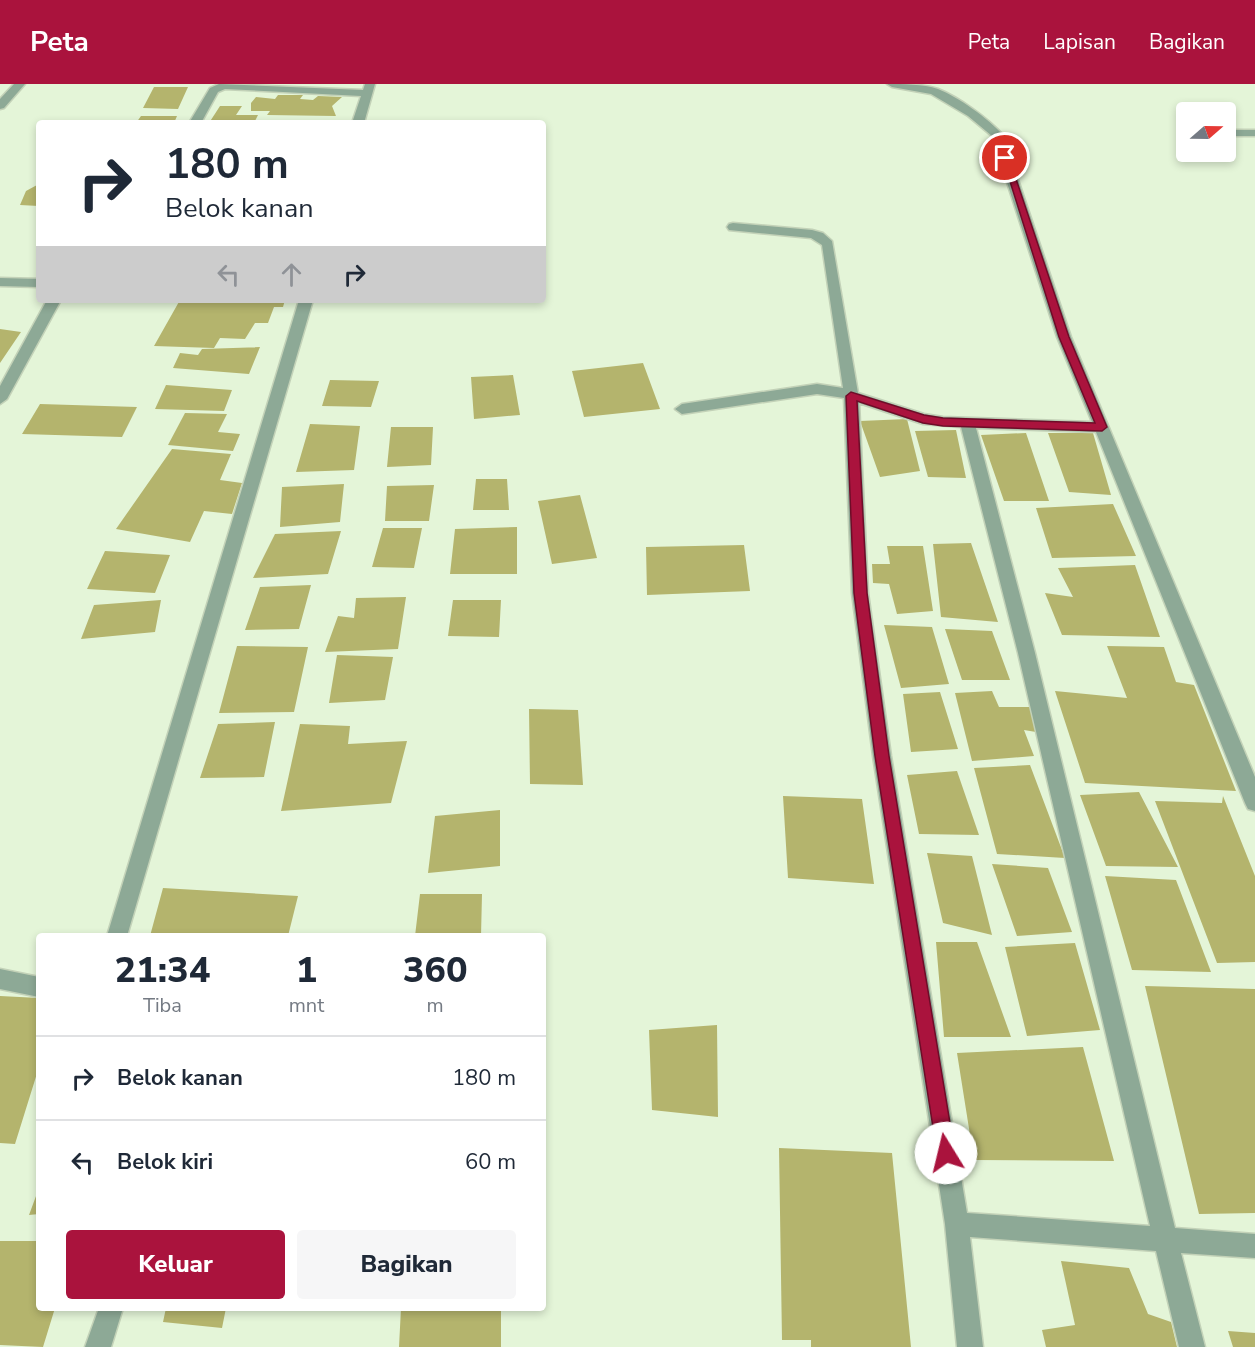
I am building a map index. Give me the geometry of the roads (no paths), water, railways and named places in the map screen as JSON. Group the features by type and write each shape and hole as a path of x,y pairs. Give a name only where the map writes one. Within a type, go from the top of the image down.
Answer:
{"street":[{"path":"0,106 20,84"},
{"path":"892,84 934,91 972,114 998,135 1064,337 1255,803"},
{"path":"197,120 214,90 223,86 369,89 359,120"},
{"path":"1236,133 1255,133"},
{"path":"733,227 812,234 819,236 828,244 851,396 862,605 882,756 957,1224 970,1347"},
{"path":"0,282 36,283"},
{"path":"0,399 52,303"},
{"path":"118,933 305,303"},
{"path":"682,409 817,389 832,390 923,419 968,423 1102,427"},
{"path":"968,423 1001,545 1066,813 1192,1347"},
{"path":"0,979 36,986"},
{"path":"957,1224 1255,1246"},
{"path":"98,1347 110,1311"}]}
